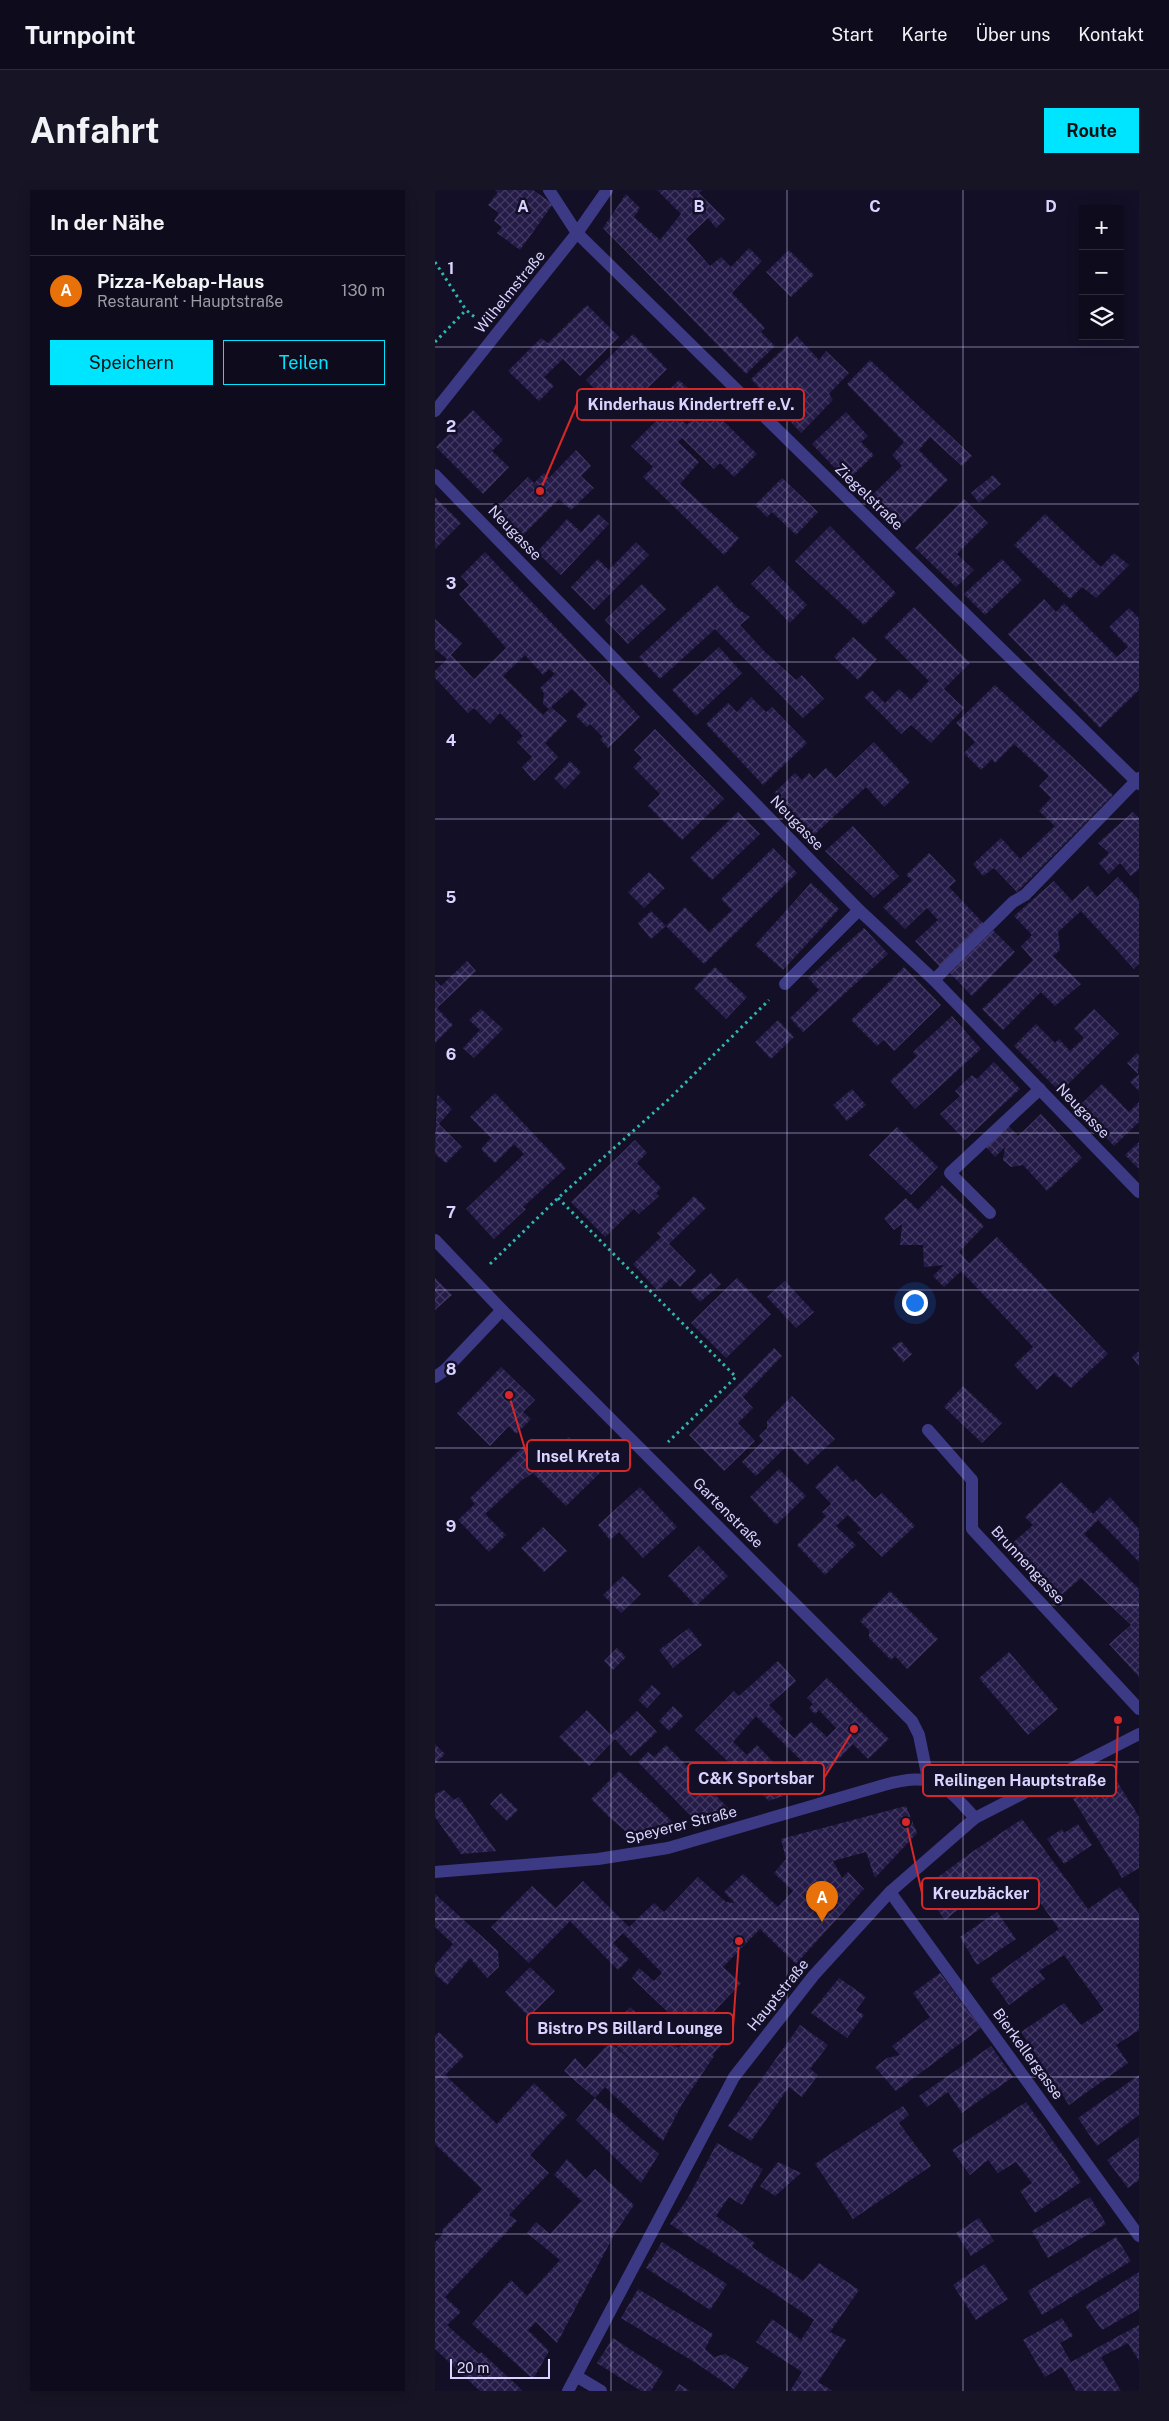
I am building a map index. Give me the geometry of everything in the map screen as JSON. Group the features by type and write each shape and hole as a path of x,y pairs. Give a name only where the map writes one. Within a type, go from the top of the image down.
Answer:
{"street":[{"name":"Ziegelstraße","path":"549,190 577,233 1138,781"},
{"name":"Wilhelmstraße","path":"435,412 577,233 607,190"},
{"name":"Neugasse","path":"435,475 859,910 934,980 1139,1192"},
{"path":"934,980 1013,902 1025,895 1138,781"},
{"path":"785,984 859,910"},
{"path":"990,1213 950,1173 1039,1089"},
{"name":"Gartenstraße","path":"435,1240 502,1310 912,1721 919,1735 928,1779"},
{"path":"435,1377 445,1370 502,1310"},
{"name":"Brunnengasse","path":"927,1430 972,1480 972,1529 1139,1709"},
{"name":"Hauptstraße","path":"568,2391 734,2077 814,1974 890,1892 975,1818 1139,1734"},
{"name":"Speyerer Straße","path":"435,1872 598,1859 650,1851 893,1783 914,1778 928,1779"},
{"path":"928,1779 939,1784 955,1796 975,1818"},
{"name":"Bierkellergasse","path":"890,1892 1139,2236"},
{"path":"576,2376 601,2391"}],"path":[{"path":"435,262 466,310 496,335"},
{"path":"435,342 466,310"},
{"path":"474,1279 558,1198 669,1099 785,984"},
{"path":"558,1198 736,1377 650,1459"}],"building":[{"path":"495,190 533,190 553,204 520,250 497,233 502,227 494,221 499,213 488,205 498,192"},
{"path":"657,190 703,190 699,193 725,219 716,228 708,218 686,239 710,266 721,257 731,267 749,248 762,261 732,293 765,328 761,332 775,346 746,374 603,228 626,194 640,208 634,217 660,240 681,214"},
{"path":"789,250 814,275 791,297 766,272"},
{"path":"587,305 619,337 580,376 563,359 544,377 554,386 539,401 508,371 541,338 548,343"},
{"path":"633,334 667,369 620,415 586,380"},
{"path":"797,336 819,360 826,351 849,373 829,394 833,400 801,433 751,379"},
{"path":"870,360 972,456 962,466 930,437 919,450 948,480 896,531 866,501 902,466 892,455 904,442 847,384"},
{"path":"679,380 691,391 675,406 677,415 687,425 706,404 757,454 734,477 720,463 714,469 682,438 678,442 699,462 680,484 739,538 724,555 643,477 653,467 631,446 660,417 651,407"},
{"path":"473,410 503,440 492,451 509,467 483,494 436,447"},
{"path":"846,412 868,436 861,442 874,455 847,481 812,444"},
{"path":"576,450 591,466 581,476 594,488 571,510 559,499 523,535 496,509 528,477 534,483 544,473 549,478"},
{"path":"993,475 1001,484 979,503 971,493"},
{"path":"782,478 818,512 796,535 772,512 767,517 755,505"},
{"path":"435,497 461,523 435,549"},
{"path":"964,499 988,523 957,554 974,570 956,587 915,548"},
{"path":"598,514 609,524 561,575 537,552 567,519 581,532"},
{"path":"1045,514 1101,567 1114,553 1129,565 1096,598 1082,587 1070,599 1014,545"},
{"path":"830,526 896,593 864,625 795,561"},
{"path":"636,542 649,555 594,610 571,587 598,559 609,570"},
{"path":"485,552 640,717 608,748 600,739 603,737 590,724 587,727 576,716 587,704 572,689 551,707 567,721 545,743 558,757 534,781 522,767 532,757 517,742 523,736 500,713 490,724 474,708 468,713 435,678 435,671 447,659 435,649 435,619 462,643 451,655 474,679 506,648 459,594 469,585 461,576","holes":["525,655 543,675 549,669 555,674 540,688 544,693 543,704 549,709 543,715 503,676"]},
{"path":"1002,559 1022,580 985,615 964,594"},
{"path":"769,566 807,605 790,623 751,584"},
{"path":"642,584 666,609 628,644 605,620"},
{"path":"717,585 737,608 750,617 740,625 764,651 796,680 802,675 824,699 803,718 715,629 660,679 639,657"},
{"path":"1044,599 1056,612 1064,603 1117,657 1128,647 1109,627 1129,608 1139,618 1139,690 1100,728 1008,634"},
{"path":"914,607 970,663 944,689 964,708 931,743 911,725 901,734 864,697 872,690 885,703 899,689 911,700 929,681 884,637"},
{"path":"853,637 877,659 858,680 834,657"},
{"path":"719,647 742,673 696,716 672,690"},
{"path":"995,685 1113,795 1017,892 994,868 983,876 973,864 1001,838 1020,859 1055,826 1039,811 1051,798 1039,786 1049,776 1014,744 995,763 992,759 981,770 964,753 975,742 956,723"},
{"path":"751,697 766,712 772,707 807,743 763,785 706,724 728,703 737,712"},
{"path":"655,729 724,799 682,840 648,806 660,794 633,767 642,758 634,750"},
{"path":"874,742 910,782 884,807 866,787 814,835 774,793 795,773 802,780 809,773 814,779 826,768 836,778"},
{"path":"570,761 581,772 565,789 554,778"},
{"path":"738,812 760,834 712,880 690,858"},
{"path":"1133,812 1139,818 1139,869 1131,876 1120,863 1109,874 1099,863 1109,853 1098,843"},
{"path":"853,826 899,876 874,898 825,851"},
{"path":"773,848 797,873 704,964 666,926 685,907 709,932 732,910 721,899"},
{"path":"929,853 956,881 949,887 985,925 940,967 915,941 938,920 927,908 905,929 883,907 912,880 906,875"},
{"path":"649,872 665,888 644,908 628,892"},
{"path":"1118,877 1139,900 1139,964 1134,969 1081,911 1058,932 1060,950 1053,956 1081,984 1055,1006 1041,992 1003,1030 982,1009 1033,960 1021,946 1032,935 1014,916 1054,881 1072,901 1088,886 1097,897"},
{"path":"811,883 839,909 783,970 755,945"},
{"path":"651,911 666,926 651,939 638,923"},
{"path":"864,928 888,954 803,1032 790,1018 819,990 808,978"},
{"path":"993,930 1015,952 972,996 949,972"},
{"path":"467,961 476,971 437,1008 453,1025 435,1043 435,980 441,986"},
{"path":"715,967 747,997 726,1019 694,988"},
{"path":"904,967 941,1005 894,1051 884,1040 877,1046 851,1020"},
{"path":"481,1009 503,1029 474,1058 463,1048 480,1030 469,1020"},
{"path":"1094,1009 1119,1034 1060,1092 1014,1046 1036,1024 1055,1043 1059,1039 1070,1051 1084,1038 1074,1028"},
{"path":"952,1016 981,1049 915,1109 890,1081 917,1056 913,1052"},
{"path":"778,1020 794,1037 771,1059 755,1042"},
{"path":"1137,1053 1139,1055 1138,1074 1127,1063"},
{"path":"994,1062 1020,1089 965,1140 940,1114 960,1096 955,1091 972,1075 977,1079"},
{"path":"1139,1074 1139,1091 1130,1082"},
{"path":"1102,1084 1129,1112 1139,1102 1139,1122 1114,1146 1077,1108"},
{"path":"852,1089 866,1105 847,1121 833,1105"},
{"path":"495,1093 566,1168 523,1207 526,1209 494,1239 466,1209 524,1154 514,1144 495,1163 481,1149 491,1138 470,1117"},
{"path":"437,1094 452,1109 439,1124 462,1147 446,1163 435,1154"},
{"path":"1041,1114 1082,1158 1047,1191 1023,1165 1011,1167 1003,1160 1005,1147 995,1157 985,1146 1008,1125 1018,1136"},
{"path":"897,1127 938,1167 911,1195 869,1155"},
{"path":"635,1140 647,1153 637,1163 661,1188 656,1193 659,1196 639,1214 634,1209 605,1237 571,1202"},
{"path":"1139,1142 1139,1169 1125,1155"},
{"path":"942,1185 984,1226 959,1252 969,1263 997,1237 1108,1354 1071,1388 1054,1373 1037,1390 1014,1365 1033,1347 961,1271 944,1287 933,1276 944,1265 924,1267 923,1245 900,1245 902,1224 894,1230 884,1218 906,1198 918,1210"},
{"path":"694,1196 706,1208 669,1244 696,1271 680,1287 671,1278 658,1291 633,1264 661,1237 657,1233"},
{"path":"711,1273 721,1284 700,1302 690,1291"},
{"path":"435,1278 452,1295 435,1310"},
{"path":"737,1278 771,1314 726,1358 691,1323"},
{"path":"785,1281 814,1312 796,1328 767,1297"},
{"path":"901,1341 912,1354 903,1362 892,1348"},
{"path":"774,1348 782,1356 743,1397 753,1408 738,1423 755,1441 724,1471 689,1435"},
{"path":"1139,1351 1139,1366 1132,1357"},
{"path":"501,1367 535,1400 523,1412 531,1419 516,1434 509,1426 490,1446 457,1413"},
{"path":"963,1386 1002,1423 982,1443 944,1407"},
{"path":"792,1396 835,1439 807,1465 788,1445 756,1476 742,1462 763,1441 759,1436 767,1428 767,1421"},
{"path":"569,1437 602,1471 566,1506 533,1473 522,1480 485,1514 506,1535 489,1552 458,1520 475,1504 470,1498 532,1438 550,1456"},
{"path":"837,1465 853,1482 856,1479 875,1499 882,1493 915,1526 882,1557 857,1532 862,1530 848,1515 836,1526 856,1545 825,1575 797,1545 826,1516 822,1512 831,1504 815,1487"},
{"path":"779,1469 806,1496 776,1525 750,1497"},
{"path":"1061,1482 1093,1514 1110,1497 1139,1529 1139,1562 1098,1520 1084,1534 1139,1589 1139,1677 1109,1644 1131,1625 1081,1578 1056,1600 1008,1547 1033,1525 1025,1517"},
{"path":"640,1487 677,1527 643,1558 619,1532 610,1540 598,1525"},
{"path":"543,1527 567,1551 544,1572 521,1548"},
{"path":"699,1546 728,1576 696,1606 668,1576"},
{"path":"623,1576 641,1594 621,1613 603,1595"},
{"path":"890,1591 938,1639 907,1669 895,1656 891,1660 869,1638 869,1630 860,1621"},
{"path":"689,1628 702,1645 673,1668 659,1650"},
{"path":"617,1648 626,1657 613,1670 604,1661"},
{"path":"1009,1652 1058,1709 1028,1735 979,1678"},
{"path":"778,1661 796,1681 769,1705 783,1719 779,1723 794,1738 811,1722 827,1737 836,1728 819,1710 815,1714 809,1708 813,1704 807,1698 827,1678 889,1739 868,1759 853,1744 820,1779 756,1716 733,1742 747,1755 757,1745 800,1790 769,1801 695,1730 734,1691 739,1696"},
{"path":"652,1685 661,1693 647,1708 638,1700"},
{"path":"673,1706 683,1716 669,1731 659,1721"},
{"path":"587,1710 611,1735 637,1711 657,1732 631,1756 615,1739 589,1766 559,1737"},
{"path":"435,1744 445,1754 435,1764"},
{"path":"666,1745 733,1813 695,1820 638,1762 648,1752 654,1757"},
{"path":"619,1771 675,1824 630,1835 610,1818 591,1799"},
{"path":"1113,1775 1139,1817 1139,1868 1122,1878 1073,1799"},
{"path":"444,1790 454,1800 459,1797 496,1851 461,1854 435,1817 435,1794"},
{"path":"501,1793 518,1810 507,1821 490,1804"},
{"path":"906,1806 917,1833 875,1878 866,1852 833,1861 842,1878 848,1872 864,1889 796,1964 760,1929 723,1967 741,1983 708,2018 728,2038 713,2054 714,2056 682,2104 663,2141 605,2087 595,2098 564,2071 575,2058 585,2069 610,2042 651,2077 604,2035 630,2007 678,2048 692,2035 632,1978 639,1968 654,1981 662,1973 623,1933 613,1943 629,1959 618,1970 570,1921 529,1963 491,1927 532,1886 556,1908 583,1881 629,1927 654,1903 664,1912 698,1877 726,1902 735,1903 724,1892 743,1874 778,1907 793,1891 774,1873 786,1859 781,1839"},
{"path":"1022,1819 1088,1909 1120,1887 1139,1914 1139,2030 1116,2045 1128,2063 1069,2105 1021,2032 1064,2003 1081,2025 1104,2010 1064,1955 1039,1971 1045,1979 1009,2005 990,1979 1059,1929 1029,1887 997,1909 984,1889 945,1920 922,1889 972,1852"},
{"path":"1078,1824 1092,1845 1064,1864 1047,1839 1062,1829 1064,1833"},
{"path":"435,1894 498,1951 499,1967 487,1978 470,1958 447,1985 435,1974 435,1965 453,1944 435,1927"},
{"path":"997,1912 1016,1939 977,1965 960,1937"},
{"path":"530,1967 555,1991 529,2017 505,1992"},
{"path":"940,1973 981,2028 896,2091 875,2067 887,2058 900,2055 892,2046 930,2017 913,1993"},
{"path":"839,1978 866,1997 856,2010 864,2015 847,2038 811,2013"},
{"path":"800,2025 828,2045 810,2069 818,2075 802,2097 789,2087 751,2141 728,2126"},
{"path":"439,2032 464,2056 445,2075 497,2124 534,2083 567,2115 530,2155 549,2173 509,2215 517,2221 445,2297 461,2312 447,2325 479,2354 481,2352 523,2391 480,2391 435,2349 435,2242 443,2234 442,2230 482,2189 435,2144 435,2036"},
{"path":"991,2046 1013,2077 962,2113 948,2092 927,2107 919,2096"},
{"path":"1139,2075 1139,2115 1097,2146 1078,2118"},
{"path":"595,2098 659,2154 641,2183 576,2120"},
{"path":"1026,2102 1081,2182 1035,2213 1020,2191 1032,2183 1016,2162 998,2173 988,2160 970,2175 952,2150"},
{"path":"903,2106 909,2115 899,2123 931,2166 853,2219 815,2164"},
{"path":"1139,2137 1139,2180 1128,2188 1107,2160"},
{"path":"717,2143 763,2169 742,2205 729,2197 716,2216 755,2243 752,2247 803,2281 819,2263 859,2290 830,2332 846,2340 818,2382 833,2391 790,2391 802,2372 756,2342 772,2319 801,2340 814,2320 670,2224 688,2198"},
{"path":"567,2159 586,2179 595,2169 634,2205 615,2233 557,2343 536,2322 528,2330 549,2351 533,2379 472,2324 511,2280 527,2296 560,2260 527,2233 536,2222 550,2234 581,2201 586,2205 554,2175"},
{"path":"778,2162 801,2173 775,2196 760,2186"},
{"path":"1090,2197 1106,2224 1048,2258 1032,2231"},
{"path":"979,2218 994,2241 971,2256 956,2233"},
{"path":"1116,2237 1131,2261 1042,2315 1028,2291"},
{"path":"662,2242 727,2284 710,2310 646,2268"},
{"path":"984,2264 1008,2299 976,2320 953,2285"},
{"path":"1139,2272 1139,2309 1102,2330 1085,2306"},
{"path":"638,2289 713,2334 705,2349 714,2357 725,2354 749,2368 734,2389 696,2363 621,2318"},
{"path":"1062,2318 1073,2336 1060,2343 1071,2362 1139,2325 1139,2361 1128,2343 1101,2357 1121,2391 1076,2391 1062,2367 1045,2377 1023,2340"},
{"path":"613,2338 663,2371 651,2391 641,2391 597,2363"},
{"path":"679,2384 690,2391 675,2391"}],"place":[{"name":"Kinderhaus Kindertreff e.V.","path":"540,491"},
{"name":"Insel Kreta","path":"509,1395"},
{"name":"Reilingen Hauptstraße","path":"1118,1720"},
{"name":"C&K Sportsbar","path":"854,1729"},
{"name":"Kreuzbäcker","path":"906,1822"},
{"name":"Pizza-Kebap-Haus","path":"822,1922"},
{"name":"Bistro PS Billard Lounge","path":"739,1941"}]}
